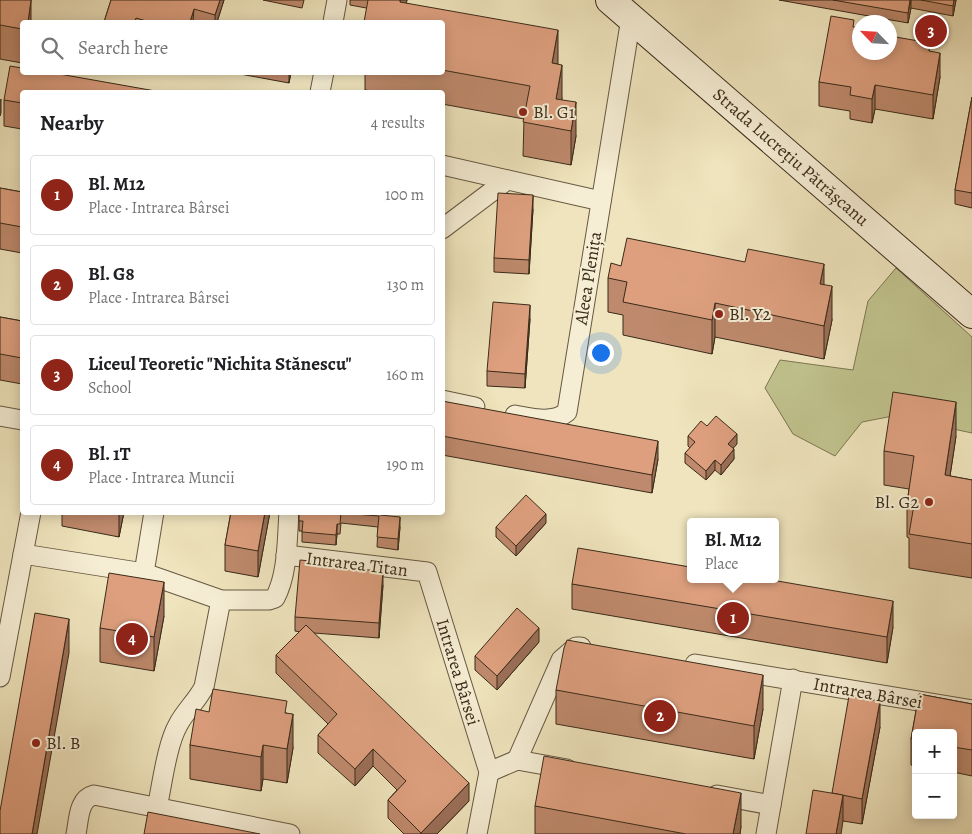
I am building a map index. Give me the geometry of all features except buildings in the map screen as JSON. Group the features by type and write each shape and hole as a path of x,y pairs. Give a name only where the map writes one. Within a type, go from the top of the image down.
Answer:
{"main road":[{"name":"Strada Lucrețiu Pătrășcanu","path":"610,0 972,314"}],"street":[{"path":"333,20 337,0"},
{"name":"Aleea Plenița","path":"445,401 538,419 561,417 567,412 631,18"},
{"path":"320,90 323,75"},
{"path":"445,166 601,201"},
{"path":"445,227 507,180"},
{"path":"0,416 20,420"},
{"path":"0,677 30,515"},
{"path":"144,573 154,515"},
{"path":"23,554 144,573 221,600 269,600 276,598 279,591 286,555 289,515"},
{"name":"Intrarea Titan","path":"286,555 428,572"},
{"name":"Intrarea Bârsei","path":"428,572 489,772 477,834"},
{"path":"157,808 172,736 178,724 199,698 204,687 221,600"},
{"path":"517,760 561,660 576,647 596,648"},
{"name":"Intrarea Bârsei","path":"675,660 972,710"},
{"name":"Intrarea Bârsei","path":"766,834 793,679"},
{"path":"489,772 517,760 585,772"},
{"path":"702,793 771,805"},
{"path":"76,834 82,803 87,797 94,795 290,834"}],"green space":[{"path":"896,268 972,337 972,433 893,416 862,422 835,456 793,434 765,388 780,360 853,370 868,301"}],"place":[{"name":"Liceul Teoretic \"Nichita Stănescu\"","path":"931,31"},
{"name":"Bl. G1","path":"523,112"},
{"name":"Bl. Y2","path":"719,314"},
{"name":"Bl. G2","path":"929,502"},
{"name":"Bl. M12","path":"733,618"},
{"name":"Bl. 1T","path":"132,639"},
{"name":"Bl. G8","path":"660,716"},
{"name":"Bl. B","path":"36,743"}]}
